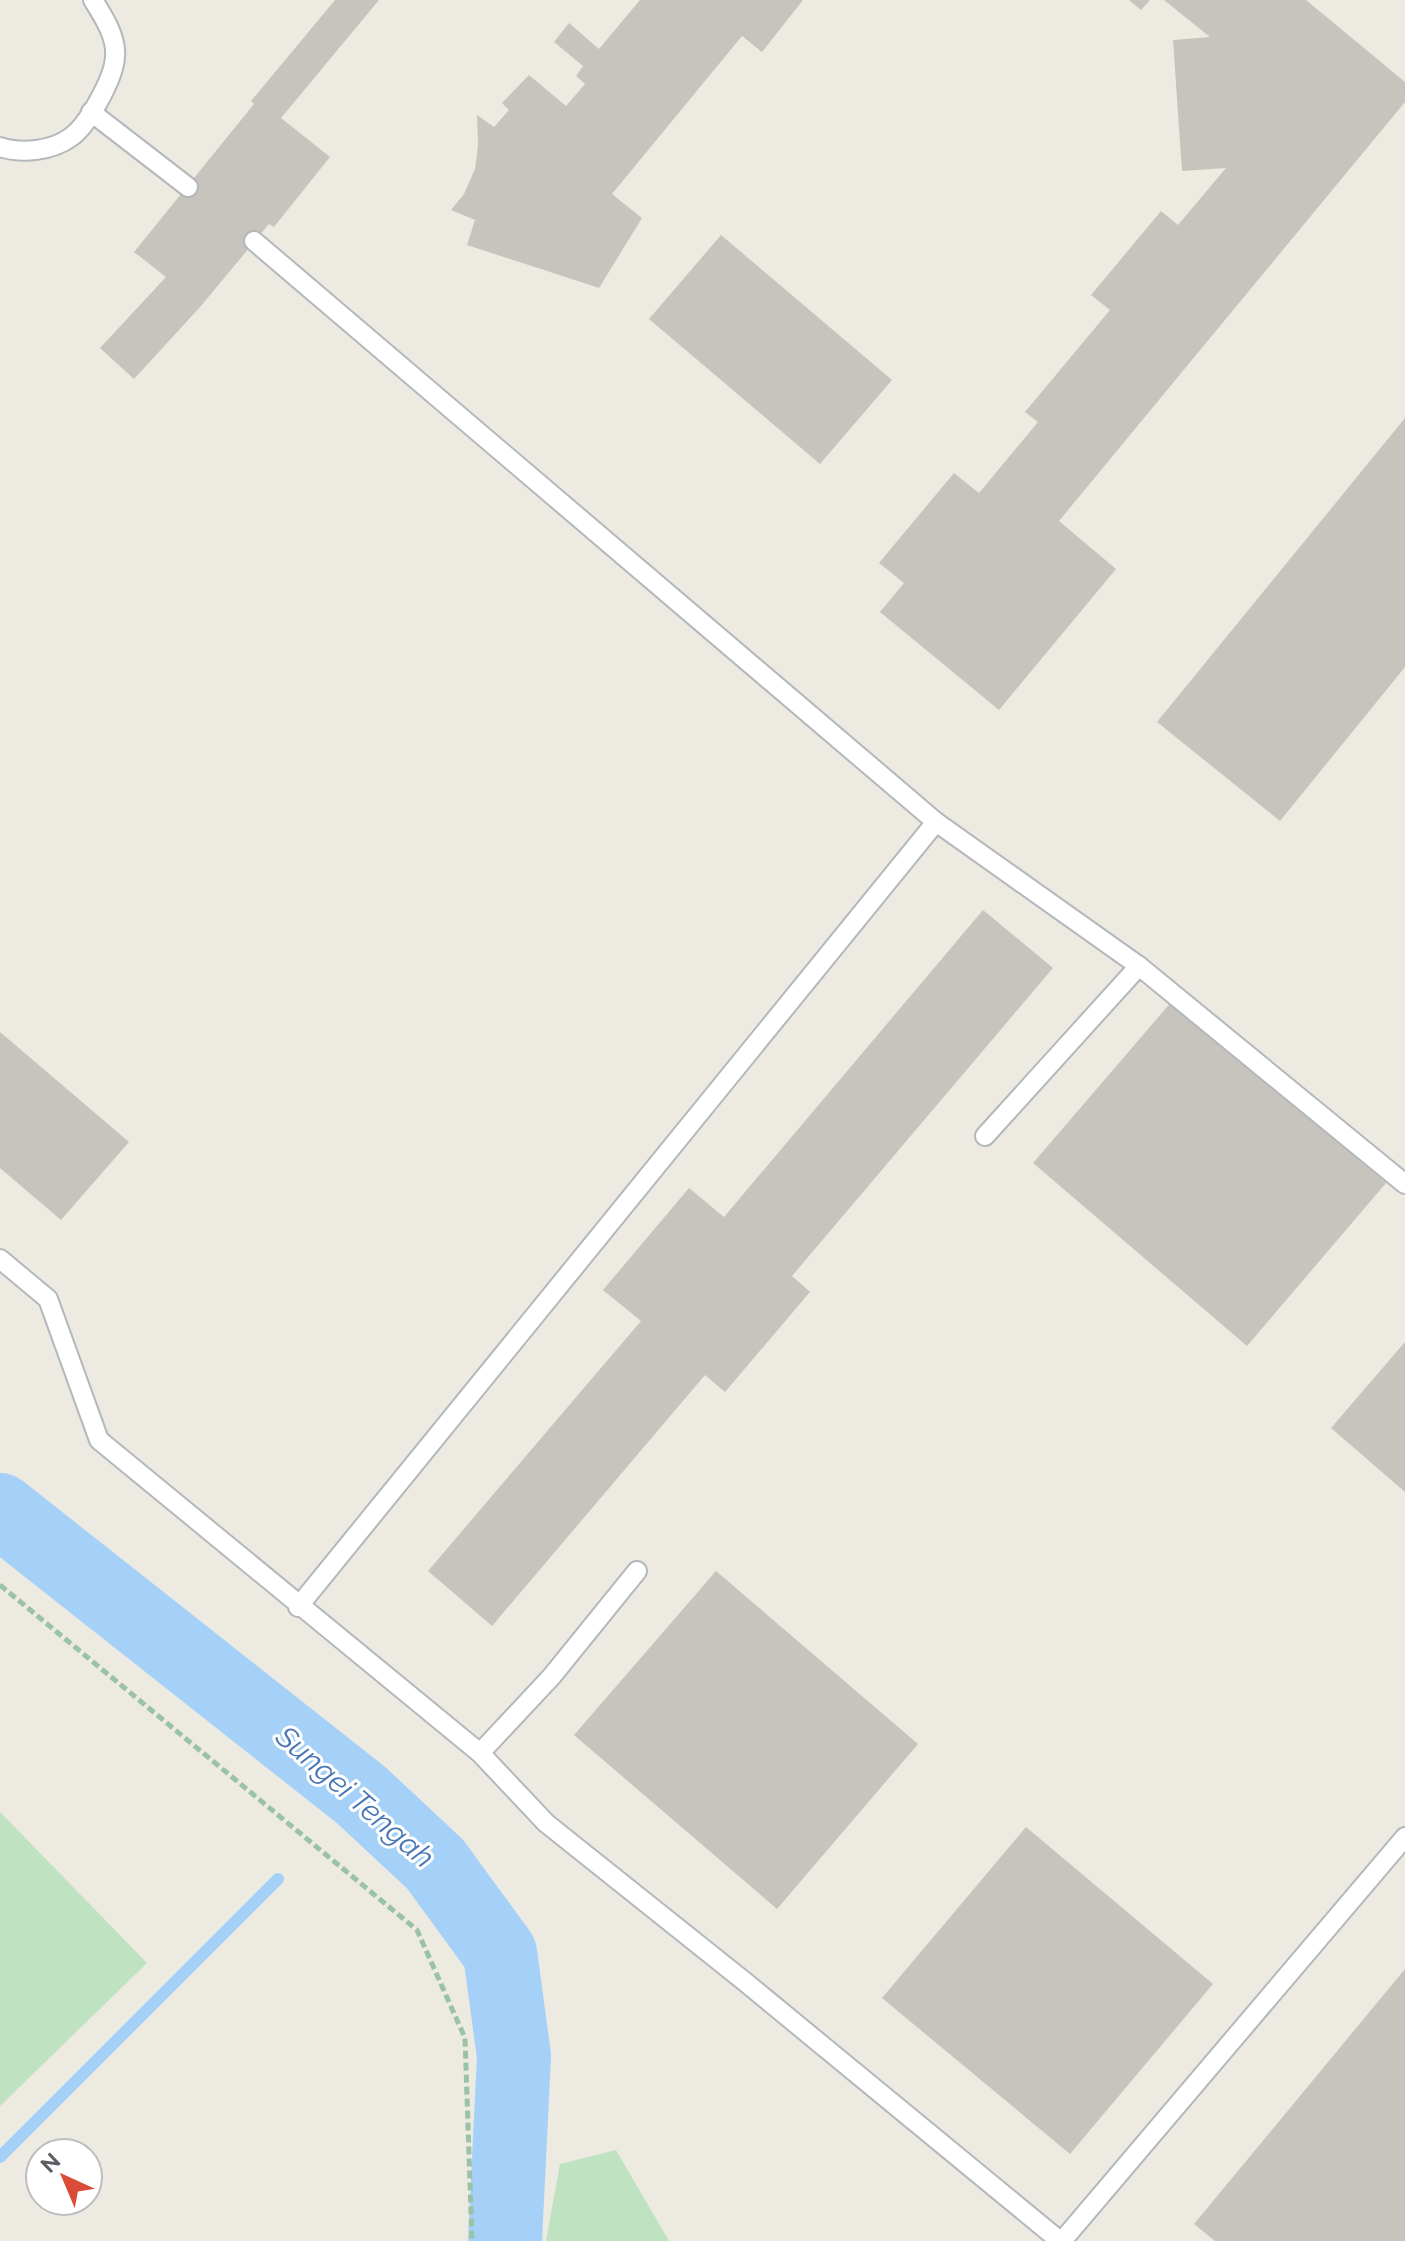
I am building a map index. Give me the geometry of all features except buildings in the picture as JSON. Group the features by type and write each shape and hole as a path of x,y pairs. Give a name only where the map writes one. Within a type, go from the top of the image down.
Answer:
{"lane":[{"path":"0,147 43,150 72,137 91,112 107,85 115,56 111,33 93,0"},
{"path":"91,112 188,187"},
{"path":"254,241 936,822 1139,966 1405,1184"},
{"path":"298,1607 936,822"},
{"path":"985,1136 1139,966"},
{"path":"0,1259 48,1299 99,1440 298,1607 480,1753 546,1823 1061,2241 1405,1837"},
{"path":"480,1753 552,1676 637,1571"}],"path":[{"path":"0,1585 417,1930 465,2038 472,2241"}],"green space":[{"path":"0,1812 147,1963 0,2106"},
{"path":"616,2150 669,2241 546,2241 560,2164"}],"waterway":[{"name":"Sungei Tengah","path":"0,1510 361,1795 435,1864 500,1953 514,2056 505,2241"},
{"path":"0,2157 278,1879"}]}
